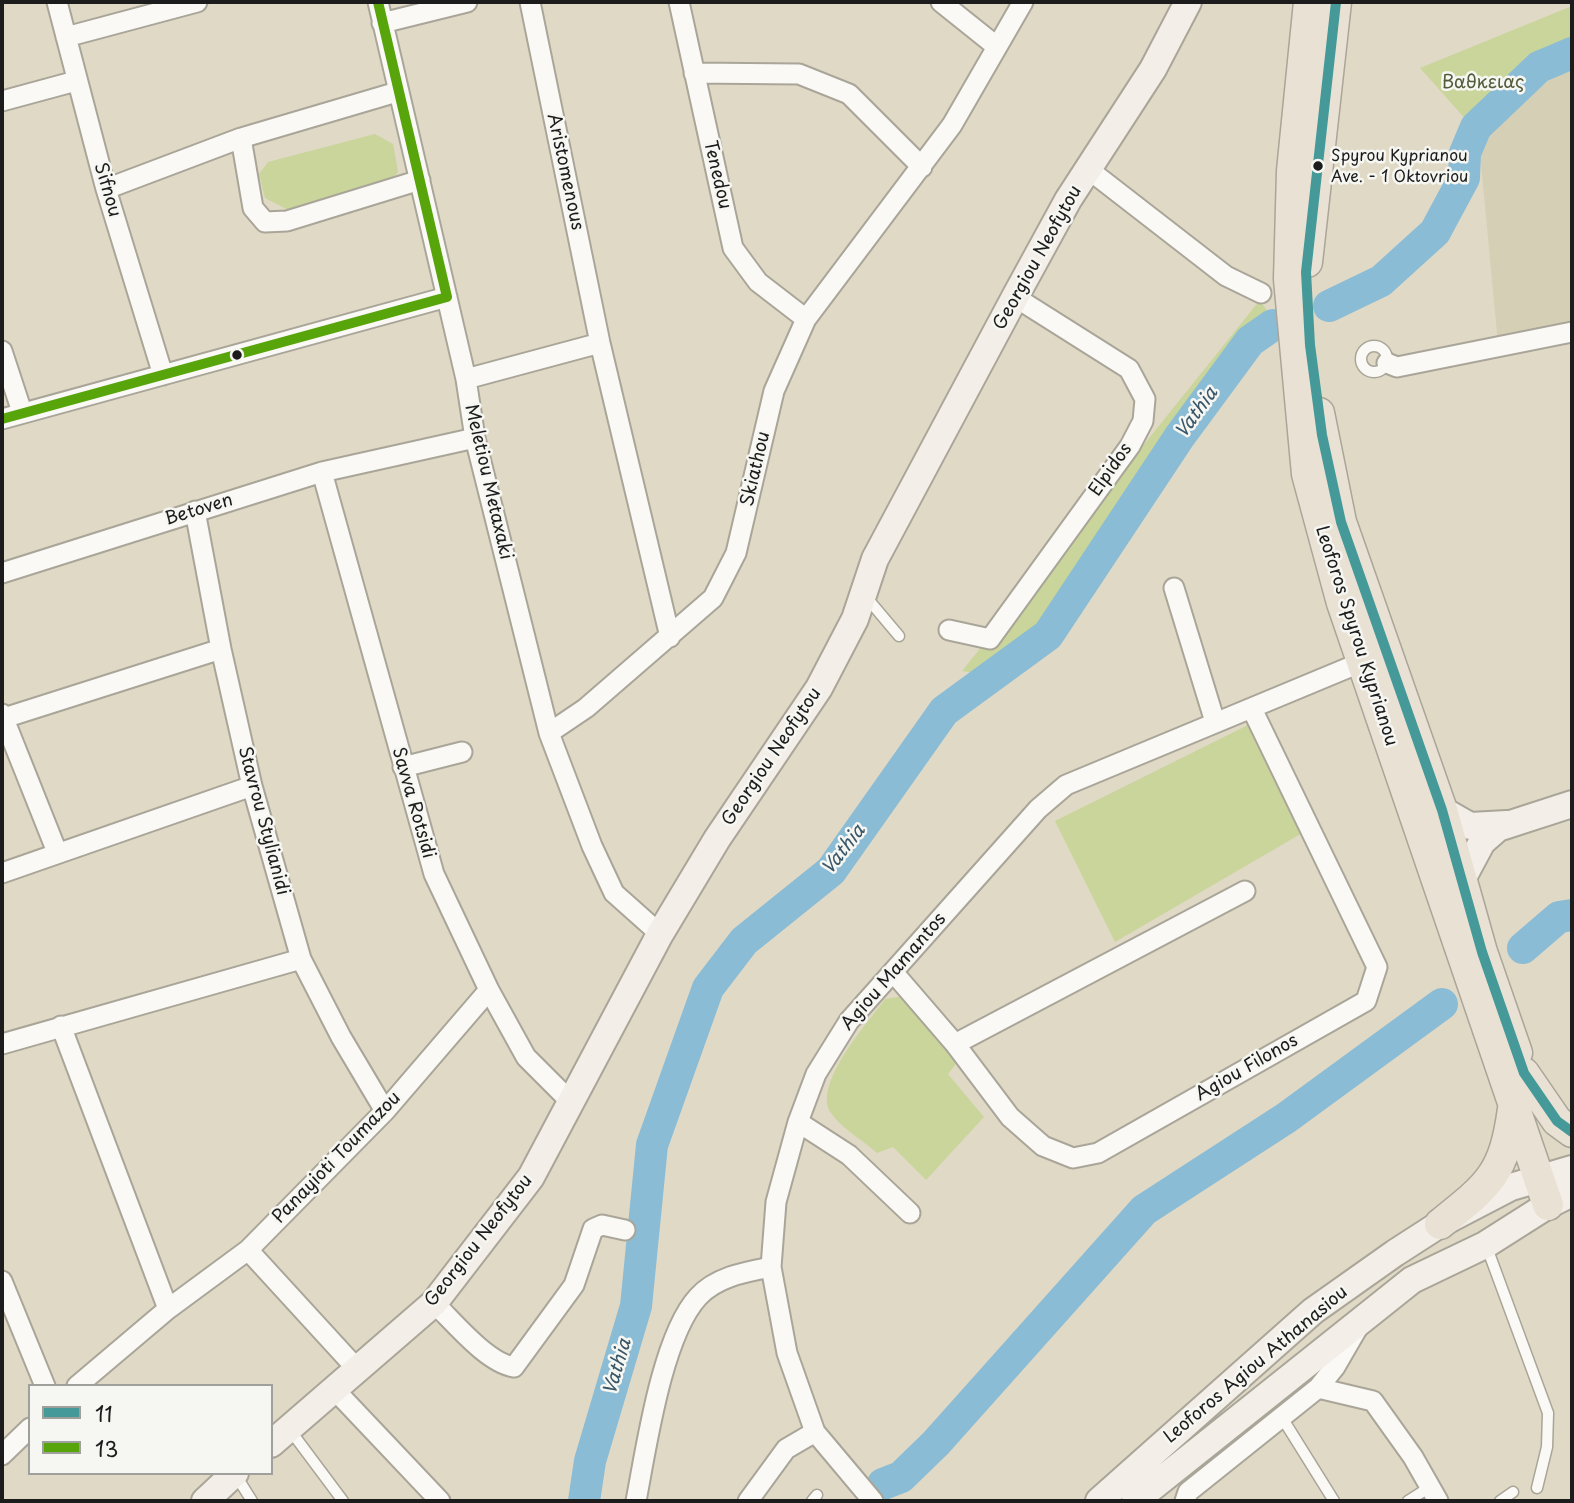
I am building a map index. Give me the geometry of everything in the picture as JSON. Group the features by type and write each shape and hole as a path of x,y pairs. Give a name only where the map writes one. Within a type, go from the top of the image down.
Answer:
{"main road":[{"name":"Leoforos Spyrou Kyprianou","path":"1309,2 1293,171 1291,314 1307,474 1342,603 1362,662 1480,976 1524,1073 1558,1185"},
{"name":"Leoforos Spyrou Kyprianou","path":"1336,2 1306,272 1311,358 1322,435 1341,522 1442,810 1480,976 1514,1105 1558,1185"},
{"path":"1524,1073 1557,1121 1572,1132"},
{"path":"1440,1224 1479,1193 1499,1169 1508,1144 1514,1105"}],"street":[{"name":"Sifnou","path":"57,2 106,189 163,375"},
{"path":"66,37 197,2"},
{"name":"Meletiou Metaxaki","path":"378,2 397,92 467,379 475,438 549,733 592,846 614,893 660,934"},
{"path":"382,23 467,2"},
{"name":"Aristomenous","path":"530,2 600,343 670,637"},
{"name":"Tenedou","path":"679,2 733,248 758,282 806,319"},
{"path":"942,2 996,46"},
{"name":"Skiathou","path":"549,733 586,709 713,598 736,553 774,391 806,319 953,125 1023,2"},
{"name":"Georgiou Neofytou","path":"281,1437 433,1303 531,1177 660,934 717,839 819,688 864,595 875,559 1015,297 1088,169 1153,69 1188,3"},
{"path":"694,73 799,74 849,94 922,167"},
{"path":"2,101 76,81"},
{"path":"106,189 241,138 397,92"},
{"path":"241,138 253,208 265,222 287,221 420,180"},
{"path":"1088,169 1226,276 1261,293"},
{"path":"2,419 447,296"},
{"name":"Elpidos","path":"949,630 990,639 1130,446 1143,421 1145,399 1129,369 1015,297"},
{"path":"1387,363 1398,367 1572,332"},
{"path":"467,379 600,343"},
{"path":"2,351 22,412"},
{"name":"Betoven","path":"2,573 322,472 475,438"},
{"name":"Savva Rotsidi","path":"322,472 402,767 434,874 489,990 526,1057 572,1102"},
{"name":"Stavrou Stylianidi","path":"195,511 221,649 252,786 301,959 341,1037 385,1111"},
{"path":"1174,588 1215,722"},
{"path":"57,852 3,716 221,649"},
{"name":"Agiou Mamantos","path":"873,1501 815,1432 787,1353 771,1267 776,1202 798,1122 816,1074 849,1021 1038,809 1066,785 1362,662"},
{"name":"Agiou Filonos","path":"892,972 955,1044 1010,1117 1043,1146 1073,1158 1098,1153 1366,1000 1377,967 1252,709"},
{"path":"402,767 462,752"},
{"path":"2,873 252,786"},
{"path":"1460,883 1482,842 1498,828 1572,804"},
{"path":"1442,810 1470,826 1513,823"},
{"path":"955,1044 1245,891"},
{"path":"2,1044 301,959"},
{"name":"Panayioti Toumazou","path":"79,1384 168,1309 248,1250 385,1111 489,990"},
{"path":"61,1026 168,1309"},
{"path":"798,1122 849,1155 909,1213"},
{"name":"Leoforos Agiou Athanasiou","path":"1098,1501 1236,1377 1319,1307 1440,1224 1558,1185"},
{"name":"Leoforos Agiou Athanasiou","path":"1135,1501 1412,1280 1486,1245 1558,1185"},
{"path":"433,1303 502,1366 514,1367 574,1285 593,1229 601,1225 625,1230"},
{"path":"248,1250 357,1368"},
{"path":"636,1501 664,1373 681,1323 698,1297 718,1282 744,1272 771,1267"},
{"path":"2,1282 44,1384"},
{"path":"1185,1501 1188,1492 1318,1388 1335,1367 1365,1316"},
{"path":"334,1388 440,1501"},
{"path":"1318,1388 1373,1401 1434,1494"},
{"path":"2,1455 28,1430"},
{"path":"748,1501 786,1449 815,1432"},
{"path":"205,1501 234,1475"}],"lane":[{"path":"864,595 899,636"},
{"path":"1486,1245 1548,1413 1547,1447 1537,1488"},
{"path":"1281,1416 1334,1501"},
{"path":"281,1437 343,1501"},
{"path":"236,1475 252,1501"},
{"path":"1500,1501 1513,1492"},
{"path":"1408,1501 1434,1494"}],"shaded area":[{"path":"1572,71 1572,325 1498,344 1478,133 1559,73"}],"green space":[{"name":"Βαθκειας","path":"1572,6 1572,69 1562,70 1478,133 1420,68"},
{"path":"375,134 393,144 398,172 387,187 292,212 265,198 259,174 268,162"},
{"path":"1260,300 1269,314 1044,627 983,674 962,671"},
{"path":"1248,725 1304,832 1115,942 1055,821"},
{"path":"885,999 907,999 958,1061 948,1074 984,1117 926,1180 893,1147 877,1153 835,1119 827,1101 835,1071 855,1038"}],"waterway":[{"name":"Vathia","path":"1329,306 1381,281 1435,232 1464,178 1465,153 1476,127 1539,67 1572,53"},
{"name":"Vathia","path":"584,1501 590,1461 636,1306 652,1145 708,988 744,941 831,871 944,711 1048,635 1180,436 1250,341 1273,325"},
{"path":"1523,948 1559,917 1572,915"},
{"path":"883,1484 901,1477 936,1443 1144,1210 1286,1118 1442,1004"}],"transit line":[{"name":"13","path":"2,419 447,297 378,2"},
{"name":"11","path":"1336,2 1306,272 1310,345 1322,435 1341,522 1442,810 1482,952 1524,1073 1557,1121 1572,1132"}],"place":[{"name":"Spyrou Kyprianou Ave. - 1 Oktovriou","path":"1318,166"}]}
